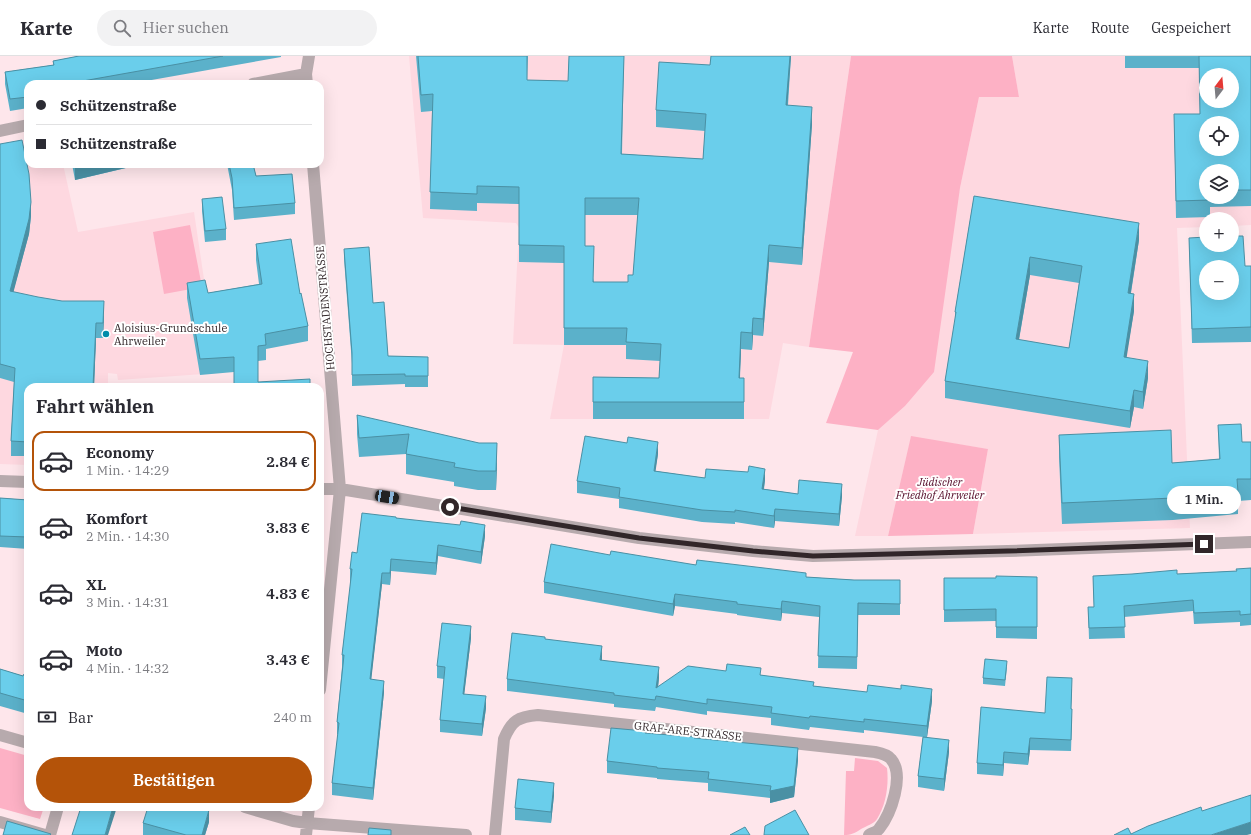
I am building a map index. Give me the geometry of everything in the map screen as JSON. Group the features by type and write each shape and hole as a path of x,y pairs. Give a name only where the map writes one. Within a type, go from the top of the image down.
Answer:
{"street":[{"path":"295,80 306,79 309,56"},
{"path":"0,130 24,126"},
{"name":"HOCHSTADENSTRASSE","path":"313,168 340,489 324,650"},
{"path":"0,481 24,482"},
{"path":"324,489 340,489 639,538 753,551 813,556 1016,551 1251,542"},
{"name":"GRAF-ARE-STRASSE","path":"496,835 504,739 507,730 516,720 526,716 538,715 867,751 882,754 891,758 896,769 897,783 890,810 878,830 868,835"},
{"path":"0,735 24,742"},
{"path":"50,835 57,811"},
{"path":"259,811 293,821 306,829 466,835"},
{"path":"306,829 308,811"},
{"path":"0,822 45,835"}],"shaded area":[{"path":"409,56 851,56 809,347 783,343 769,419 550,419 564,345 513,344 519,228 516,223 423,218"},
{"path":"1012,56 1251,56 1251,225 1239,226 1239,212 1199,212 1199,227 1177,228 1190,528 973,534 988,449 911,437 888,536 855,536 878,430 905,406 915,393 979,97 1019,97"},
{"name":"Aloisius-Grundschule Ahrweiler","path":"24,145 24,168 64,168 78,232 194,212 218,373 118,380 117,374 108,373 108,383 24,383 24,465 0,464 0,149"}],"green space":[{"path":"851,56 1012,56 1019,97 979,97 960,188 934,372 905,406 878,430 826,423 853,352 809,347"},
{"path":"190,225 202,287 164,294 153,232"},
{"name":"Jüdischer Friedhof Ahrweiler","path":"911,436 988,449 973,534 888,536"},
{"path":"0,748 24,755 24,811 43,811 40,819 0,808"},
{"path":"855,758 878,761 887,768 887,788 883,808 876,821 855,833 844,835 846,771 854,771"}],"building":[{"path":"79,56 223,56 88,80 24,80 24,97 10,99 5,72 54,65 53,61"},
{"path":"418,56 527,56 527,80 568,81 569,56 624,56 621,154 703,159 706,114 656,110 659,62 710,65 711,56 790,56 786,105 812,107 802,248 769,245 763,319 753,318 752,333 741,332 739,378 744,378 744,402 593,402 593,377 659,378 661,344 626,342 627,328 564,328 564,246 519,245 519,187 477,186 477,194 430,192 433,94 421,95","holes":["585,198 639,198 633,275 628,275 628,282 593,282 594,246 585,246"]},
{"path":"1199,56 1251,56 1251,190 1239,190 1239,164 1199,164 1199,200 1176,201 1174,114 1200,114 1200,108 1239,108 1239,68 1199,68"},
{"path":"22,140 24,150 24,168 28,168 29,174 31,202 29,219 10,291 62,301 104,301 103,323 96,323 93,383 24,383 24,442 11,441 15,368 0,364 0,144"},
{"path":"230,168 254,168 256,176 292,174 295,203 234,208"},
{"path":"974,196 1139,223 1128,293 1134,294 1124,357 1148,361 1143,392 1134,390 1130,411 945,381","holes":["1030,257 1082,266 1069,348 1016,339"]},
{"path":"222,197 226,229 205,231 202,199"},
{"path":"1239,236 1243,236 1245,266 1251,266 1251,327 1192,329 1189,238 1199,237 1199,252 1239,252"},
{"path":"291,239 300,294 301,293 308,326 265,334 266,345 258,346 258,382 310,379 310,383 234,383 234,357 200,359 187,283 205,280 208,293 262,284 256,244"},
{"path":"369,247 373,303 384,302 388,356 428,357 428,376 405,376 405,374 352,375 352,353 344,249"},
{"path":"357,415 479,443 497,443 496,471 478,471 454,467 455,463 406,454 409,434 359,438"},
{"path":"1241,424 1242,442 1251,442 1251,479 1237,479 1238,492 1173,498 1062,503 1059,435 1171,430 1172,463 1220,459 1218,425"},
{"path":"585,436 627,443 628,437 658,442 654,471 705,478 706,469 748,472 749,466 765,469 762,489 798,494 799,480 842,484 839,514 775,509 774,516 735,510 735,512 702,510 619,497 620,488 577,481"},
{"path":"0,498 24,500 24,537 0,536"},
{"path":"362,513 460,525 461,521 485,525 481,552 438,545 436,563 391,559 390,573 382,573 370,679 384,681 373,788 332,783 339,723 337,722 344,655 342,655 352,569 350,569 352,552 357,553"},
{"path":"551,544 610,555 611,551 696,565 697,560 806,573 806,577 854,580 900,580 900,604 858,603 857,657 818,656 820,606 782,601 781,609 737,604 737,602 675,594 673,604 544,582"},
{"path":"1251,568 1251,614 1240,615 1240,611 1194,613 1193,600 1124,606 1125,627 1089,628 1088,607 1094,607 1093,576 1177,570 1177,574 1237,571 1236,569"},
{"path":"996,576 1037,577 1037,627 996,627 996,609 944,610 944,578 996,578"},
{"path":"442,623 471,626 463,694 486,696 482,724 440,720 445,667 437,666"},
{"path":"512,633 545,637 545,639 602,646 600,660 659,667 656,688 688,666 726,671 727,664 761,668 760,675 814,682 813,686 867,692 868,685 901,689 901,685 932,689 927,726 864,719 864,722 810,716 809,718 771,713 772,707 707,699 707,704 656,696 655,700 507,679"},
{"path":"985,659 1007,661 1005,680 983,678"},
{"path":"0,669 23,676 24,674 24,700 0,693"},
{"path":"1047,677 1072,678 1071,740 1030,738 1028,754 1004,752 1003,765 977,763 981,707 1045,713"},
{"path":"611,728 645,731 645,733 798,748 794,786 770,791 771,786 708,779 709,772 657,768 607,761"},
{"path":"923,737 949,740 944,779 918,776"},
{"path":"518,779 554,783 551,812 515,808"},
{"path":"1251,795 1251,822 1211,835 1114,835 1128,828 1131,834 1148,826 1201,807 1202,811"},
{"path":"795,810 809,835 764,835 765,826"},
{"path":"80,811 112,811 105,835 72,835"},
{"path":"147,811 209,811 202,835 186,835 143,823"},
{"path":"7,821 51,834 3,835"},
{"path":"745,827 750,835 730,835"},
{"path":"369,828 391,830 391,835 368,835"}],"place":[{"name":"Aloisius-Grundschule Ahrweiler","path":"106,334"}],"route":[{"path":"450,507 639,538 753,551 813,556 1204,544"}]}
